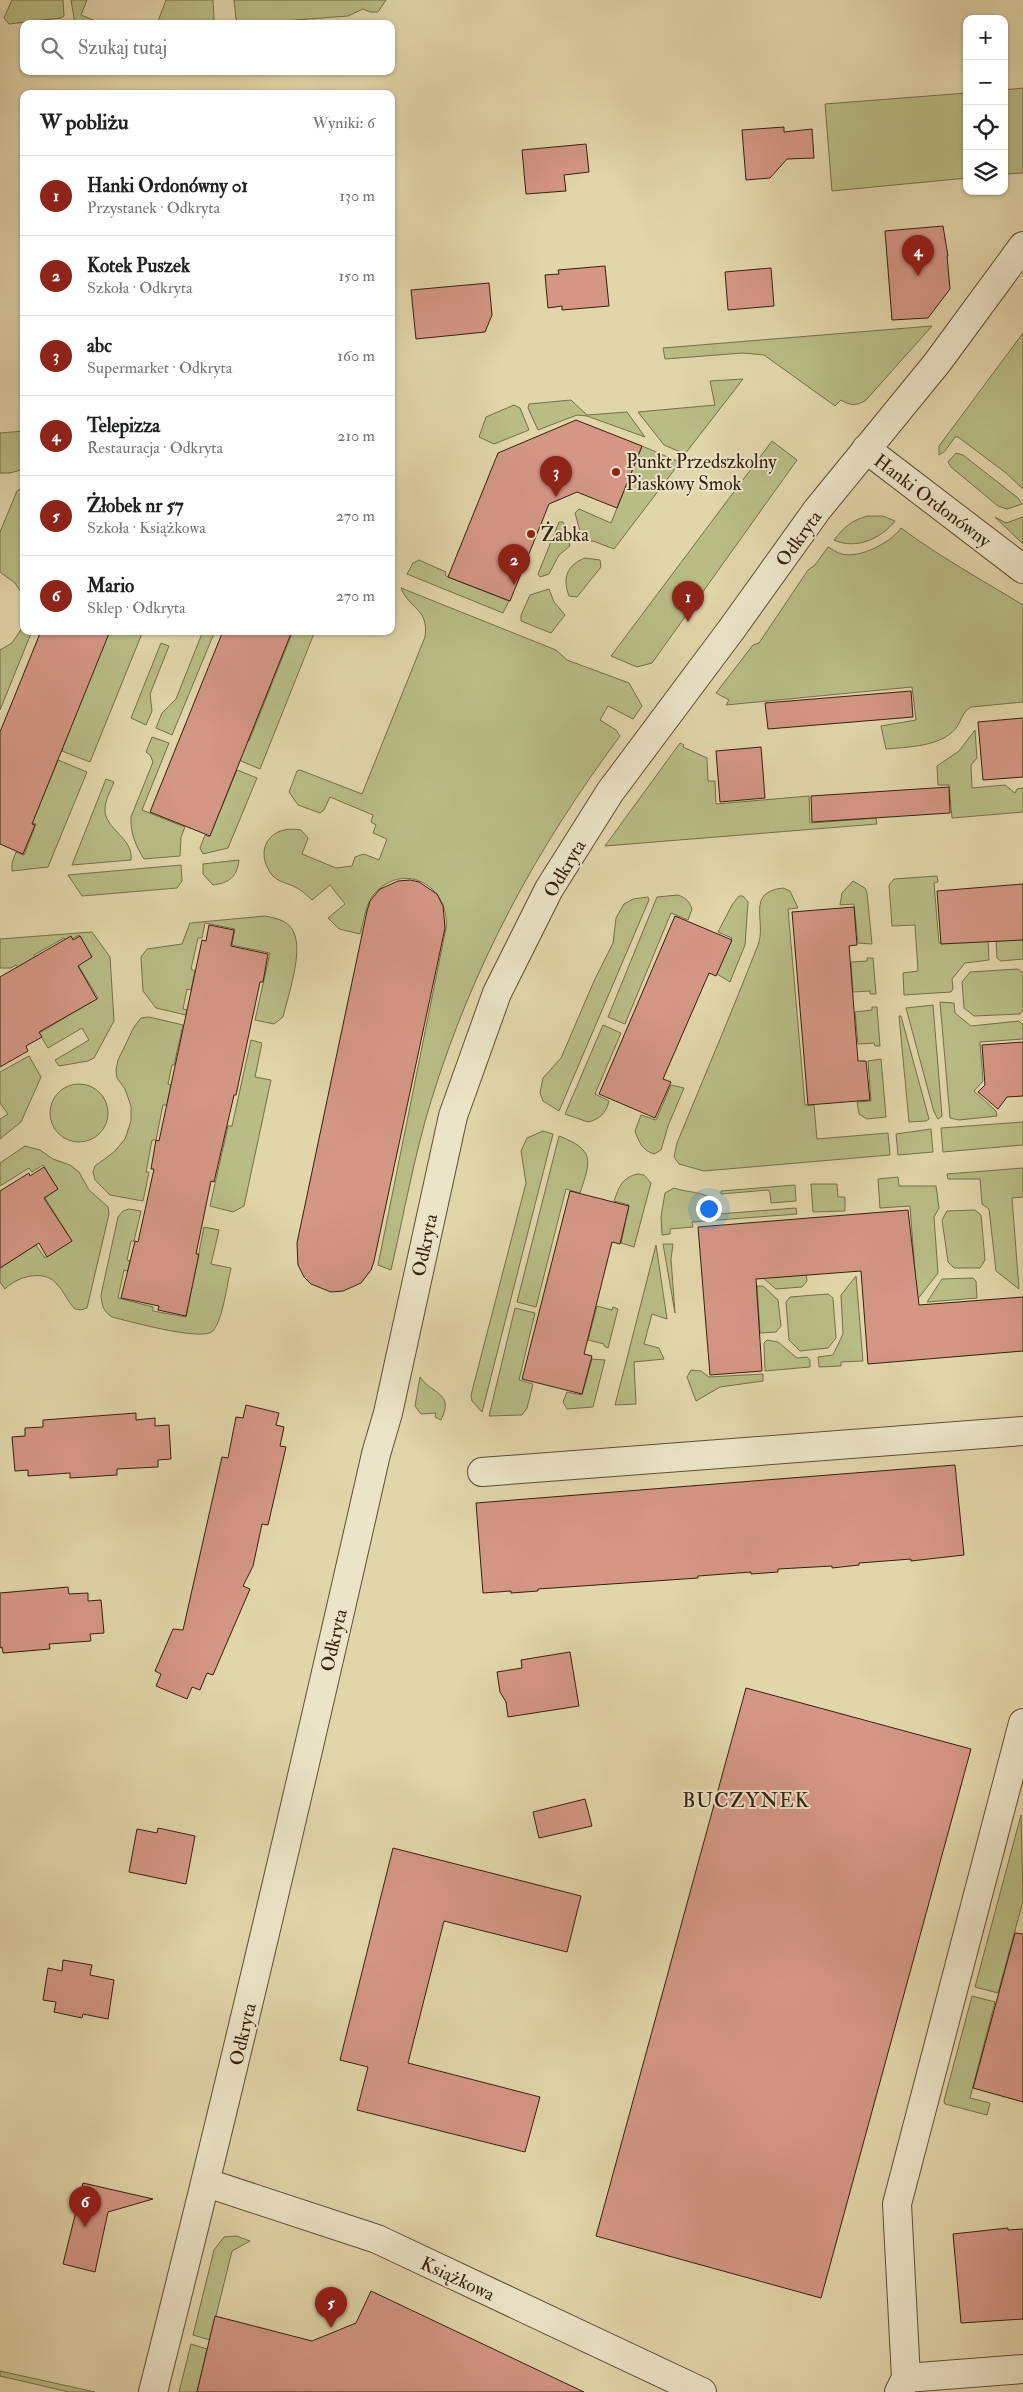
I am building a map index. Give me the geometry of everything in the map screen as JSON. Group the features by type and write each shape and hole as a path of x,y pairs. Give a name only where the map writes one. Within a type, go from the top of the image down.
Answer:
{"street":[{"name":"Odkryta","path":"152,2392 207,2183 376,1454 388,1413 452,1116 498,993 549,889 610,792 731,630 817,510 937,363 1023,246"},
{"name":"Hanki Ordonówny","path":"866,450 1023,569"},
{"path":"482,1472 1023,1431"},
{"path":"1023,1723 897,2204 903,2385 1023,2369"},
{"name":"Książkowa","path":"207,2183 377,2239 702,2392"}],"green space":[{"path":"12,0 63,0 64,16 61,18 20,20 20,23 9,24 4,18"},
{"path":"71,0 87,0 81,15 93,20 74,20"},
{"path":"166,0 213,0 214,20 158,20"},
{"path":"234,0 386,0 378,12 370,12 363,9 348,16 296,20 236,19"},
{"path":"1023,88 1023,173 1008,174 1008,90"},
{"path":"963,93 963,178 832,191 825,104"},
{"path":"932,326 866,400 854,404 841,400 835,406 764,355 743,353 665,359 663,348"},
{"path":"1023,333 1023,489 1006,473 958,437 955,437 945,451 939,455 939,446"},
{"path":"743,379 685,454 664,445 638,412 715,405 710,381"},
{"path":"571,400 587,415 627,412 645,437 587,416 577,415 538,430 528,408 529,404"},
{"path":"514,405 520,408 529,430 494,444 479,437 486,417"},
{"path":"20,431 20,470 0,473 0,433"},
{"path":"772,441 797,460 652,663 637,667 611,656"},
{"path":"642,446 677,461 678,465 614,549 593,541 583,542 575,513 579,509 611,523"},
{"path":"956,453 963,455 1018,498 1022,504 1007,509 998,506 951,467 948,462"},
{"path":"20,489 20,591 15,583 0,572 0,532 17,491"},
{"path":"868,516 883,516 895,521 883,533 867,541 850,544 834,540 849,525"},
{"path":"995,517 1006,523 1023,517 1023,544"},
{"path":"559,522 563,522 570,546 559,555 549,574 540,577 538,574"},
{"path":"901,528 946,559 1023,605 1023,702 971,707 964,714 956,728 942,739 923,745 886,749 881,726 916,720 912,687 726,705 729,700 716,693 753,645 759,643 808,570 815,565 828,547 836,552 849,555 866,552 883,544"},
{"path":"585,558 600,560 601,567 577,597 569,596 566,578 570,568"},
{"path":"419,560 446,572 445,575 448,577 509,601 503,613 407,574 413,563"},
{"path":"401,588 556,650 567,660 629,683 642,706 633,719 608,706 600,720 616,730 620,736 589,779 534,865 487,956 466,1002 425,1122 391,1270 378,1265 446,928 445,913 441,900 423,882 411,879 398,879 386,884 371,898 360,934 339,929 328,918 345,904 330,885 312,900 298,889 274,877 264,857 265,848 273,835 290,829 301,830 308,838 302,854 336,868 352,866 355,857 364,854 379,860 387,839 373,833 376,825 371,822 373,815 330,797 324,810 320,813 298,805 289,792 297,771 300,770 362,794 425,637 424,620 418,610 404,595"},
{"path":"549,589 554,602 565,615 551,633 521,621 521,615 530,595"},
{"path":"20,631 20,635 30,635 0,710 0,650 12,643"},
{"path":"107,635 141,635 90,762 62,751 63,748 56,745"},
{"path":"201,635 213,635 172,735 156,728 162,713 176,699"},
{"path":"291,635 313,635 260,769 234,758 242,739 249,741"},
{"path":"161,643 169,646 150,694 152,711 146,725 131,718"},
{"path":"975,730 977,758 971,765 972,788 1005,785 1015,793 1017,789 1023,788 1023,812 952,818 949,785 938,785 937,766 959,751"},
{"path":"152,737 169,743 142,810 185,827 181,837 180,856 144,859 134,839 131,817 153,762 150,755 146,752"},
{"path":"680,743 684,745 683,747 707,758 708,781 715,781 716,804 809,796 810,823 876,818 877,824 605,846"},
{"path":"58,760 87,772 48,867 12,871 12,863 16,852 24,855 36,824 32,823"},
{"path":"237,770 257,778 228,848 203,854 200,848 205,835 209,837"},
{"path":"106,779 114,782 106,802 106,816 128,846 131,852 131,860 72,865"},
{"path":"239,860 234,875 224,883 213,885 203,874 203,864"},
{"path":"181,865 182,881 177,888 82,896 68,875"},
{"path":"937,876 938,882 934,883 939,943 988,939 989,960 965,963 952,979 953,989 951,992 904,995 903,973 918,971 915,925 892,926 889,885 894,879"},
{"path":"853,881 865,888 867,893 872,944 858,943 854,904 840,905 842,893"},
{"path":"783,888 790,891 798,908 788,909 805,1105 814,1105 817,1139 888,1133 890,1155 704,1171 679,1164 674,1157 677,1143 758,945 761,902 764,895"},
{"path":"678,895 687,900 692,909 688,920 671,913 625,1024 608,1017 657,897"},
{"path":"739,896 743,896 748,902 745,945 730,982 717,974 732,938 718,932 732,905"},
{"path":"648,897 649,900 559,1111 543,1101 540,1093 543,1078 561,1058 594,981 613,943 616,918 624,904 633,899"},
{"path":"265,916 278,919 292,929 297,952 294,975 283,1017 274,1024 255,1020 270,953 232,945 235,929 205,923 202,938 198,938 191,969 195,971 191,990 187,989 183,1009 187,1010 186,1015 156,1008 143,991 141,957 147,949 182,944 190,923"},
{"path":"92,932 110,957 114,1021 94,1058 88,1061 59,1066 55,1060 89,1040 82,1028 48,1048 39,1033 98,998 78,965 92,957 79,935 67,942 64,938 34,955 36,959 19,969 16,965 11,968 0,968 0,939"},
{"path":"1023,937 1023,959 1001,961 997,958 996,938"},
{"path":"867,958 873,958 876,994 870,994 870,991 853,992 851,962 867,961"},
{"path":"1018,969 1023,973 1023,1010 1020,1014 974,1016 964,1008 962,982 970,972"},
{"path":"940,1002 954,1003 955,1013 971,1026 1019,1021 1023,1025 1023,1039 980,1042 983,1081 974,1091 996,1111 997,1116 959,1120 950,1118"},
{"path":"933,1005 942,1116 938,1119 934,1112 906,1008"},
{"path":"872,1007 877,1007 880,1046 875,1046 874,1043 858,1044 855,1012 872,1010"},
{"path":"899,1016 901,1016 929,1119 926,1121 909,1122"},
{"path":"149,1017 183,1025 168,1084 171,1085 167,1105 163,1105 156,1140 152,1140 146,1172 149,1172 143,1201 110,1195 95,1180 93,1172 95,1166 114,1152 125,1139 131,1121 131,1106 125,1089 117,1078 116,1070 118,1060 134,1027 141,1018"},
{"path":"603,1025 621,1033 595,1094 609,1101 608,1105 602,1115 588,1122 565,1114"},
{"path":"251,1040 262,1043 255,1077 271,1080 244,1206 233,1212 210,1206 228,1126 232,1126"},
{"path":"29,1056 41,1077 21,1122 0,1139 0,1119 8,1114 0,1103 0,1072"},
{"path":"881,1059 886,1117 867,1119 859,1114 857,1102 871,1101 868,1061"},
{"path":"73,1084 85,1084 100,1092 108,1107 108,1119 100,1134 85,1142 73,1142 58,1134 50,1119 50,1107 58,1092"},
{"path":"671,1085 684,1088 668,1126 661,1150 654,1154 642,1145 635,1131 641,1115 656,1120"},
{"path":"1023,1122 1023,1145 943,1152 941,1128"},
{"path":"931,1129 933,1152 898,1155 896,1134"},
{"path":"543,1131 553,1134 482,1412 472,1401 471,1395 526,1183 521,1151 527,1138"},
{"path":"559,1136 579,1146 587,1157 588,1164 580,1193 566,1189 536,1307 517,1302"},
{"path":"25,1146 40,1150 53,1159 70,1165 79,1172 89,1190 108,1207 109,1214 87,1308 75,1309 56,1283 44,1276 23,1278 5,1289 0,1282 0,1268 36,1245 45,1258 72,1241 45,1198 58,1189 43,1165 32,1172 29,1168 0,1186 0,1163"},
{"path":"1023,1168 1023,1197 1012,1198 1019,1289 996,1271 989,1209 982,1204 980,1179 948,1179 947,1174"},
{"path":"638,1174 644,1175 651,1183 634,1247 621,1243 629,1205 614,1201 625,1180"},
{"path":"898,1177 899,1186 936,1186 939,1208 934,1217 938,1273 917,1300 910,1206 880,1208 878,1179"},
{"path":"811,1184 837,1184 838,1197 845,1197 845,1211 813,1212"},
{"path":"795,1185 796,1201 771,1203 768,1190 721,1194 721,1191"},
{"path":"674,1188 711,1198 715,1201 715,1211 718,1214 796,1208 797,1214 692,1222 693,1227 670,1229 670,1234 662,1235 661,1217 665,1193"},
{"path":"129,1209 141,1211 134,1241 131,1241 127,1260 130,1261 128,1271 124,1270 118,1298 153,1307 153,1311 186,1317 204,1227 219,1230 211,1264 231,1268 222,1310 213,1331 206,1334 195,1334 165,1330 112,1317 105,1310 101,1295 118,1217 123,1211"},
{"path":"975,1210 981,1215 985,1260 980,1268 954,1268 948,1262 942,1220 947,1211"},
{"path":"663,1244 673,1244 671,1259 675,1313"},
{"path":"656,1245 667,1319 652,1314 644,1344 659,1348 664,1359 634,1362 636,1404 615,1405"},
{"path":"806,1273 807,1281 802,1287 776,1289 762,1277"},
{"path":"856,1276 863,1361 841,1362 841,1366 819,1367 818,1357 833,1355 843,1334 841,1295"},
{"path":"973,1278 976,1281 977,1298 927,1302 942,1279"},
{"path":"757,1286 763,1286 778,1300 781,1326 776,1332 760,1333"},
{"path":"828,1294 833,1298 836,1338 828,1348 800,1351 789,1340 786,1302 790,1297"},
{"path":"597,1306 612,1310 613,1307 618,1309 608,1348 604,1344 588,1340"},
{"path":"515,1308 535,1313 519,1380 533,1384 527,1408 522,1415 489,1416"},
{"path":"767,1340 778,1342 797,1358 807,1357 810,1360 810,1367 765,1371 764,1343"},
{"path":"592,1359 605,1360 593,1407 567,1409 563,1402 567,1392 582,1395"},
{"path":"691,1370 701,1371 709,1377 763,1374 763,1381 720,1387 696,1401 687,1377"},
{"path":"420,1377 440,1394 443,1399 445,1411 441,1420 435,1417 436,1413 421,1414 415,1406"},
{"path":"1021,1815 1023,1901 998,1993 975,1987"},
{"path":"972,1996 995,2002 970,2098 990,2103 987,2115 945,2104 944,2101"},
{"path":"236,2236 250,2241 232,2251 210,2340 193,2335 214,2250 224,2237"},
{"path":"191,2344 207,2349 197,2392 179,2392"},
{"path":"0,2371 95,2392 69,2392 0,2376"}],"building":[{"path":"784,127 784,132 812,129 814,158 787,159 770,178 746,180 742,130"},
{"path":"586,144 589,172 564,175 566,191 526,194 522,150"},
{"path":"943,226 948,256 950,289 928,318 892,320 885,231"},
{"path":"605,266 609,306 562,310 562,306 548,308 545,275 559,274 558,270"},
{"path":"771,268 774,306 728,310 725,272"},
{"path":"489,283 492,315 485,332 416,339 411,290"},
{"path":"576,420 642,446 617,508 577,492 549,504 510,601 448,577 498,453"},
{"path":"39,635 108,635 32,824 35,825 23,854 0,844 0,732"},
{"path":"221,635 290,635 210,836 150,812"},
{"path":"911,691 913,717 768,729 765,703"},
{"path":"1023,718 1023,777 983,780 978,722"},
{"path":"761,747 765,798 720,802 716,751"},
{"path":"949,787 950,813 812,822 811,796"},
{"path":"410,880 419,882 437,894 443,906 445,928 374,1261 371,1270 361,1283 343,1291 331,1292 311,1284 304,1277 298,1265 297,1243 370,901 380,889 398,881"},
{"path":"1023,884 1023,940 941,944 937,891"},
{"path":"854,907 857,945 849,946 858,1061 866,1061 870,1100 808,1105 792,912"},
{"path":"675,916 732,940 716,976 709,973 663,1079 671,1082 655,1118 599,1094"},
{"path":"209,925 234,930 231,946 268,954 263,982 260,982 236,1095 234,1095 214,1182 211,1181 186,1316 158,1310 159,1306 121,1298 135,1241 138,1242 154,1169 151,1169 156,1140 159,1141 202,940 206,941"},
{"path":"71,936 73,940 80,936 92,957 78,966 97,999 39,1032 42,1037 26,1046 28,1051 0,1067 0,977"},
{"path":"1023,1042 1023,1096 1007,1097 998,1109 978,1092 985,1085 982,1045"},
{"path":"44,1167 58,1189 44,1198 72,1241 47,1257 39,1243 0,1268 0,1191 29,1173 30,1176"},
{"path":"570,1191 629,1206 620,1244 612,1242 584,1354 592,1356 582,1394 522,1379"},
{"path":"908,1210 919,1305 1023,1297 1023,1351 868,1364 861,1271 756,1279 762,1371 710,1375 698,1227"},
{"path":"246,1405 279,1413 276,1425 284,1427 280,1446 286,1447 268,1525 262,1524 253,1566 243,1586 250,1589 213,1675 207,1673 200,1690 192,1687 187,1699 156,1686 161,1674 155,1671 173,1629 183,1630 222,1457 228,1458 236,1417 243,1418"},
{"path":"136,1413 136,1420 155,1418 155,1426 169,1425 171,1459 158,1460 158,1467 117,1469 117,1475 70,1478 70,1473 28,1476 28,1470 15,1471 12,1437 25,1436 25,1428 43,1427 43,1420"},
{"path":"955,1465 964,1555 911,1561 911,1559 859,1563 859,1565 832,1568 832,1566 778,1569 778,1572 698,1576 698,1578 538,1589 538,1591 511,1593 511,1591 483,1593 476,1503"},
{"path":"68,1587 69,1594 88,1593 88,1601 101,1600 104,1633 90,1634 91,1641 49,1644 50,1649 3,1653 2,1647 0,1648 0,1593"},
{"path":"570,1652 579,1706 508,1717 506,1702 500,1692 497,1672 522,1668 521,1660"},
{"path":"746,1688 971,1749 821,2298 596,2236"},
{"path":"585,1799 592,1826 539,1838 533,1812"},
{"path":"158,1828 195,1836 186,1884 129,1872 137,1829 157,1833"},
{"path":"393,1848 581,1896 567,1952 444,1921 408,2063 540,2097 525,2152 357,2110 368,2067 340,2060"},
{"path":"1015,1933 1023,1934 1023,2102 973,2088"},
{"path":"63,1960 92,1965 90,1975 114,1980 108,2019 83,2014 82,2018 54,2012 56,2002 43,2000 48,1968 62,1971"},
{"path":"83,2183 153,2199 108,2212 95,2272 63,2264"},
{"path":"1008,2228 1008,2230 1023,2229 1023,2319 961,2323 953,2234"},
{"path":"371,2291 584,2392 197,2392 215,2316 312,2341 356,2323"}],"place":[{"name":"Telepizza","path":"918,276"},
{"name":"Punkt Przedszkolny Piaskowy Smok","path":"616,472"},
{"name":"abc","path":"556,497"},
{"name":"Żabka","path":"531,534"},
{"name":"Kotek Puszek","path":"514,585"},
{"name":"Hanki Ordonówny 01","path":"688,622"},
{"name":"Mario","path":"85,2227"},
{"name":"Żłobek nr 57","path":"331,2328"}],"district":[{"name":"BUCZYNEK","path":"746,1800"}]}
